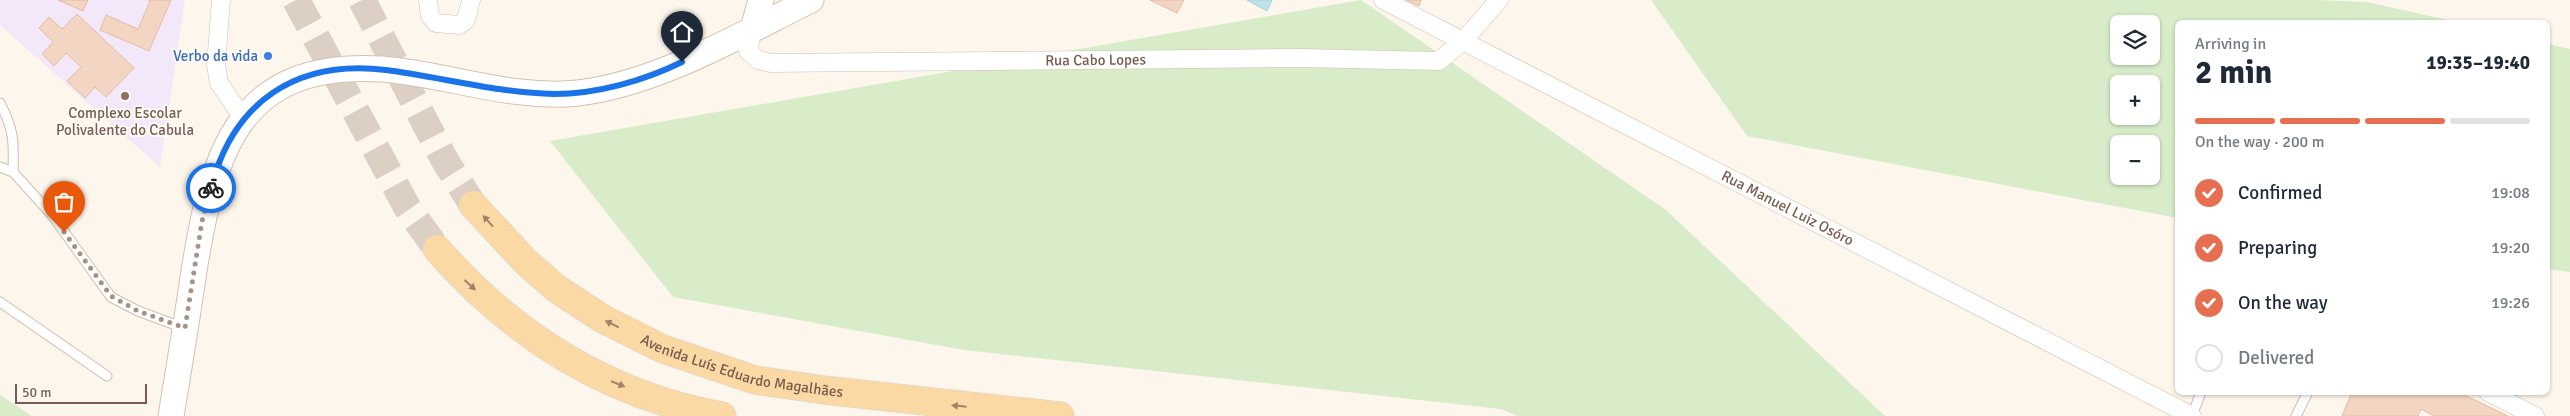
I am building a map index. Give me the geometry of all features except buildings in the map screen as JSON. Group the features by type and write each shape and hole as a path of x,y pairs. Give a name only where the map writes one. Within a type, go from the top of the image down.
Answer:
{"main road":[{"path":"753,28 761,0"},
{"path":"171,416 202,221 213,178 227,143 243,118 266,96 290,82 318,73 351,69 384,69 526,92 577,93 603,89 667,69 811,0"},
{"name":"Avenida Luís Eduardo Magalhães","path":"473,205 526,262 557,289 603,320 663,349 755,380 824,390 1060,416"},
{"path":"436,249 462,278 510,322 556,354 607,379 649,396 689,410 722,416"}],"street":[{"path":"221,0 216,65 219,84 243,118"},
{"path":"428,0 430,16 436,23 459,25 466,20 471,0"},
{"name":"Rua Manuel Luiz Osóro","path":"1383,0 2192,416"},
{"path":"1463,42 1499,0"},
{"name":"Rua Cabo Lopes","path":"753,28 748,50 758,60 772,63 1302,58 1439,61 1463,42"},
{"path":"2494,395 2535,416"}],"lane":[{"path":"0,103 9,122 14,140 13,172"},
{"path":"0,167 13,172 52,215 111,296 138,311 185,328"},
{"path":"0,302 107,376"},
{"path":"2192,416 2200,395"},
{"path":"2296,416 2306,395"}],"shaded area":[{"name":"Complexo Escolar Polivalente do Cabula","path":"0,0 185,0 160,167 0,25"}],"green space":[{"path":"1361,0 1666,210 1885,416 1517,416 1501,409 964,350 673,297 550,141"},
{"path":"1651,0 2315,0 2367,2 2447,20 2175,20 2175,218 1747,136"},
{"path":"2550,44 2570,49 2570,272 2550,269"},
{"path":"0,395 32,416 0,416"}],"water":[{"path":"1247,0 1272,0 1267,11"}],"tunnel":[{"path":"296,0 407,207 437,249"},
{"path":"362,0 444,159 473,205"}],"way so far":[{"path":"64,232 98,281 111,296 138,311 185,328 202,221 211,188"}],"place":[{"name":"Verbo da vida","path":"268,56"},
{"name":"Complexo Escolar Polivalente do Cabula","path":"125,96"}],"route":[{"path":"211,188 227,143 243,118 266,96 290,82 318,73 351,69 384,69 526,92 565,94 603,89 645,77 682,62"}]}
